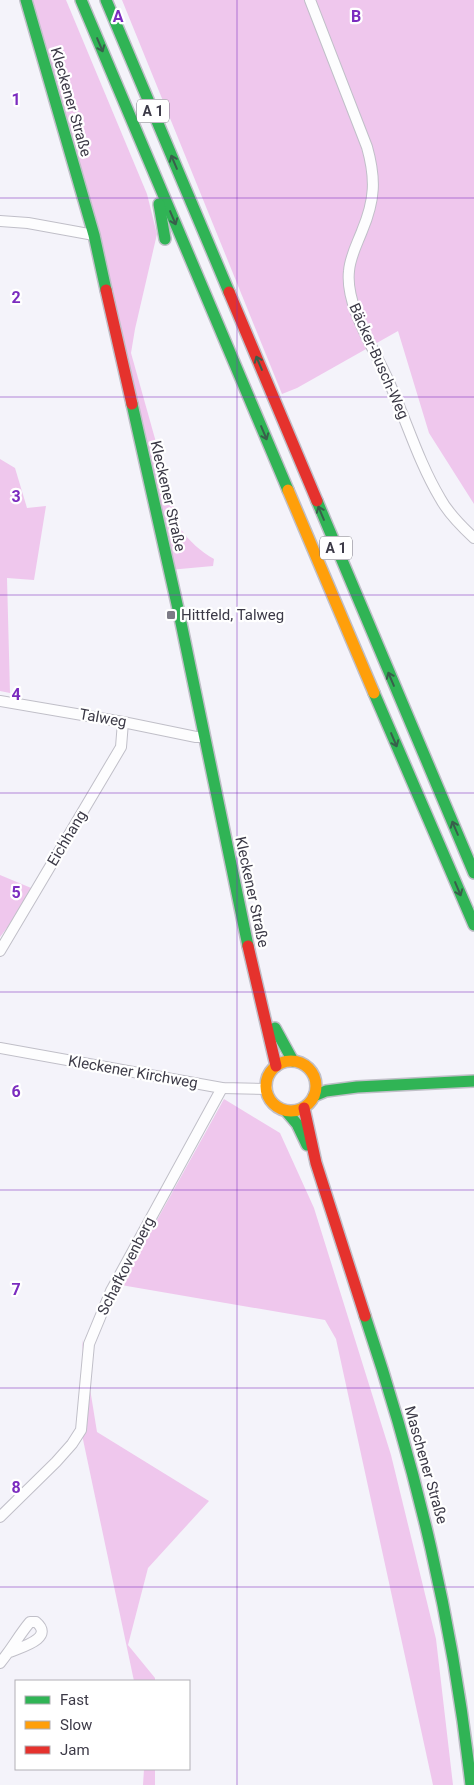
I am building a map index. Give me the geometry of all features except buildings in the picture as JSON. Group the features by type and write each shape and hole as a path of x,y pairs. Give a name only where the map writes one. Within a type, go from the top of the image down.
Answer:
{"main road":[{"name":"Kleckener Straße","path":"26,0 94,236 177,603 247,943 276,1066"},
{"name":"A 1","path":"81,0 474,925"},
{"name":"A 1","path":"106,0 474,873"},
{"path":"154,174 165,239"},
{"path":"315,579 341,614"},
{"name":"Kleckener Straße","path":"262,1002 283,1046 293,1061"},
{"path":"293,1061 307,1066 315,1079 316,1088 314,1096 304,1108 286,1111 275,1105 271,1100 267,1089 268,1076 276,1066 284,1062 293,1061"},
{"path":"315,1079 357,1087"},
{"path":"314,1096 326,1091 357,1087 474,1081"},
{"name":"Maschener Straße","path":"304,1108 315,1161 394,1406 426,1521 439,1575 458,1676 471,1785"},
{"name":"Maschener Straße","path":"286,1111 297,1124 315,1161"}],"street":[{"name":"Bäcker-Busch-Weg","path":"310,0 367,147 373,168 374,189 370,211 354,251 349,271 349,291 440,499 452,516 474,538"},
{"path":"0,221 28,222 94,236"},
{"name":"Talweg","path":"0,701 123,722 196,737 205,737"},
{"name":"Eichhang","path":"0,951 122,746 123,722"},
{"name":"Kleckener Kirchweg","path":"0,1048 222,1088 267,1089"},
{"name":"Schafkovenberg","path":"0,1517 62,1456 81,1430 89,1344 110,1291 222,1088"},
{"path":"0,1663 10,1652"}],"shaded area":[{"path":"26,0 66,0 147,194 157,234 131,353 180,528 196,546 214,559 213,566 169,570 94,236"},
{"path":"122,0 474,0 474,504 429,433 398,331 297,388 282,394"},
{"path":"0,459 15,468 27,508 46,506 34,580 7,578 10,693 0,691"},
{"path":"0,875 36,890 0,937"},
{"path":"224,1099 280,1133 314,1208 391,1455 436,1639 453,1785 433,1785 336,1339 325,1320 121,1285"},
{"path":"82,1339 97,1432 209,1501 148,1568 128,1645 155,1680 134,1680 81,1430 85,1386"},
{"path":"144,1770 155,1770 155,1785 143,1785"}],"traffic: fast":[{"path":"26,0 94,235 106,290"},
{"path":"81,0 288,490"},
{"path":"106,0 229,292"},
{"path":"159,204 165,239"},
{"path":"132,404 179,613 248,946"},
{"path":"317,501 474,873"},
{"path":"374,693 474,925"},
{"path":"275,1028 293,1061"},
{"path":"314,1096 326,1091 357,1087 474,1081"},
{"path":"286,1111 297,1124 307,1145"},
{"path":"365,1316 401,1432 431,1548 454,1665 471,1785"}],"traffic: slow":[{"path":"288,490 374,693"},
{"path":"291,1061 301,1063 309,1068 314,1076 316,1086 314,1096 309,1104 301,1109 291,1111 281,1109 273,1104 268,1096 266,1086 268,1076 273,1068 281,1063 291,1061"}],"traffic: jam":[{"path":"106,290 132,404"},
{"path":"229,292 317,501"},
{"path":"248,946 276,1066"},
{"path":"304,1108 316,1163 365,1316"}],"place":[{"name":"Hittfeld, Talweg","path":"171,615"}]}
